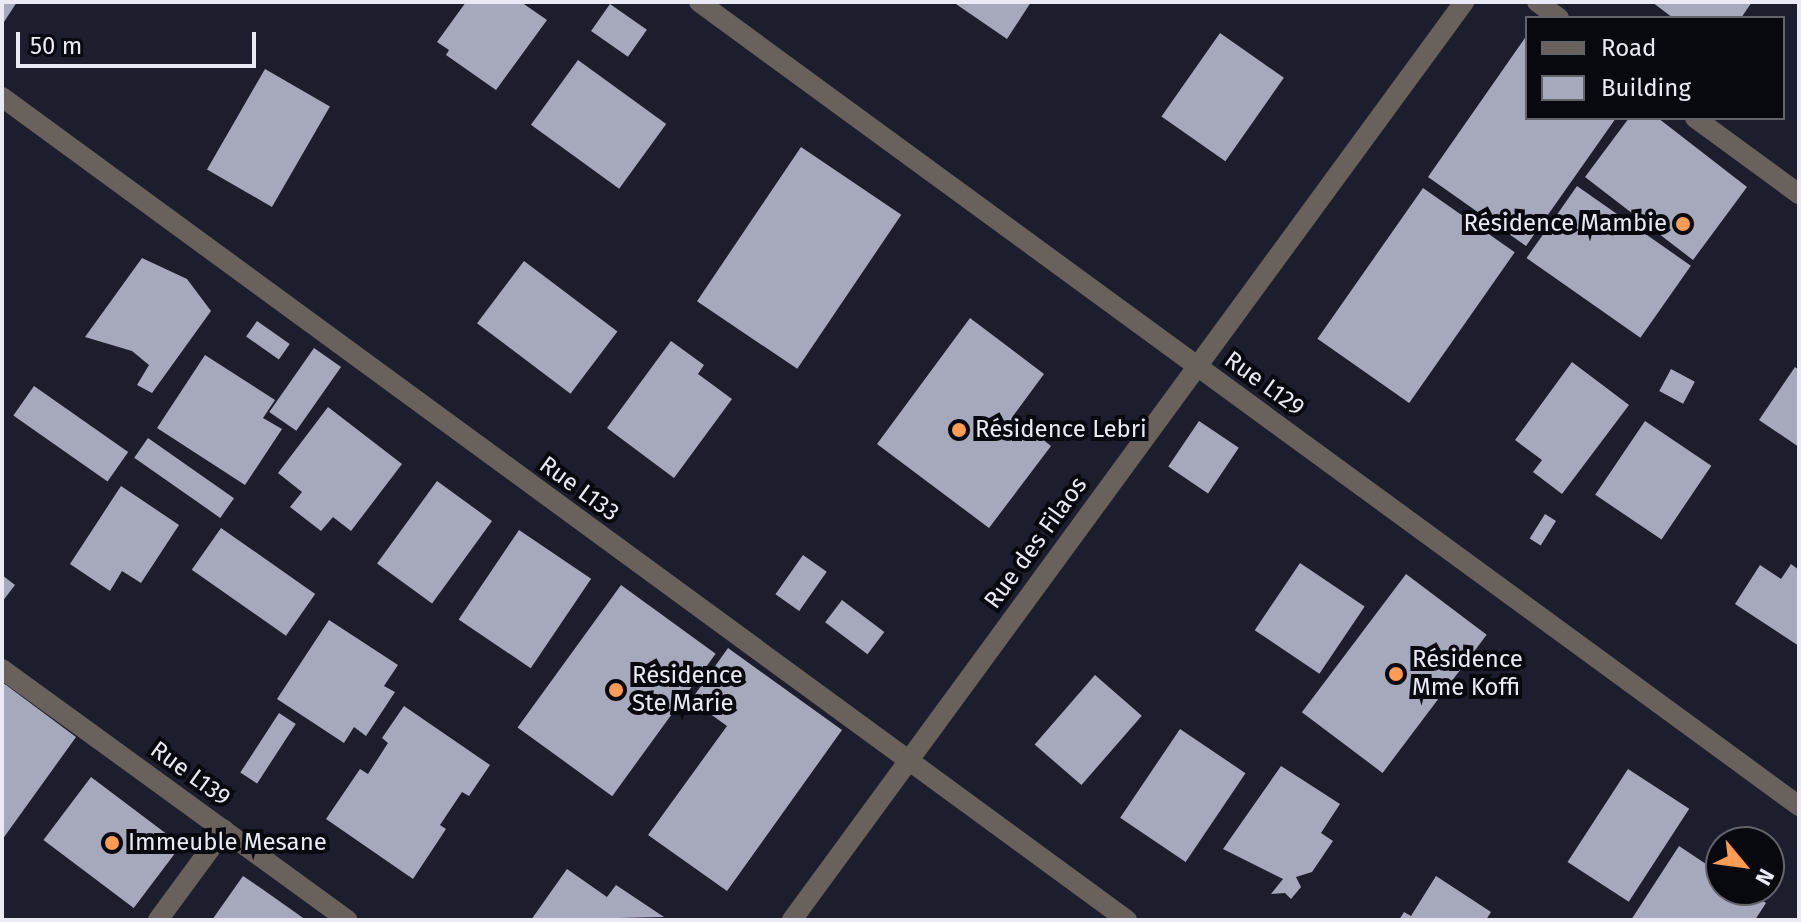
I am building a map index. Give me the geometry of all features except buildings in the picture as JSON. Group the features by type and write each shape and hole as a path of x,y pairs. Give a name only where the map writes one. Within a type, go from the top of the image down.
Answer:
{"street":[{"name":"Rue L129","path":"699,2 1799,806"},
{"name":"Rue des Filaos","path":"792,920 1464,2"},
{"path":"1537,2 1556,16"},
{"name":"Rue L133","path":"2,97 1127,920"},
{"path":"1698,120 1799,194"},
{"name":"Rue L139","path":"2,669 348,920"},
{"path":"158,920 224,830"}],"place":[{"name":"Résidence Mambie","path":"1683,224"},
{"name":"Résidence Lebri","path":"959,430"},
{"name":"Résidence Mme Koffi","path":"1396,674"},
{"name":"Résidence Ste Marie","path":"616,690"},
{"name":"Immeuble Mesane","path":"112,843"}]}
